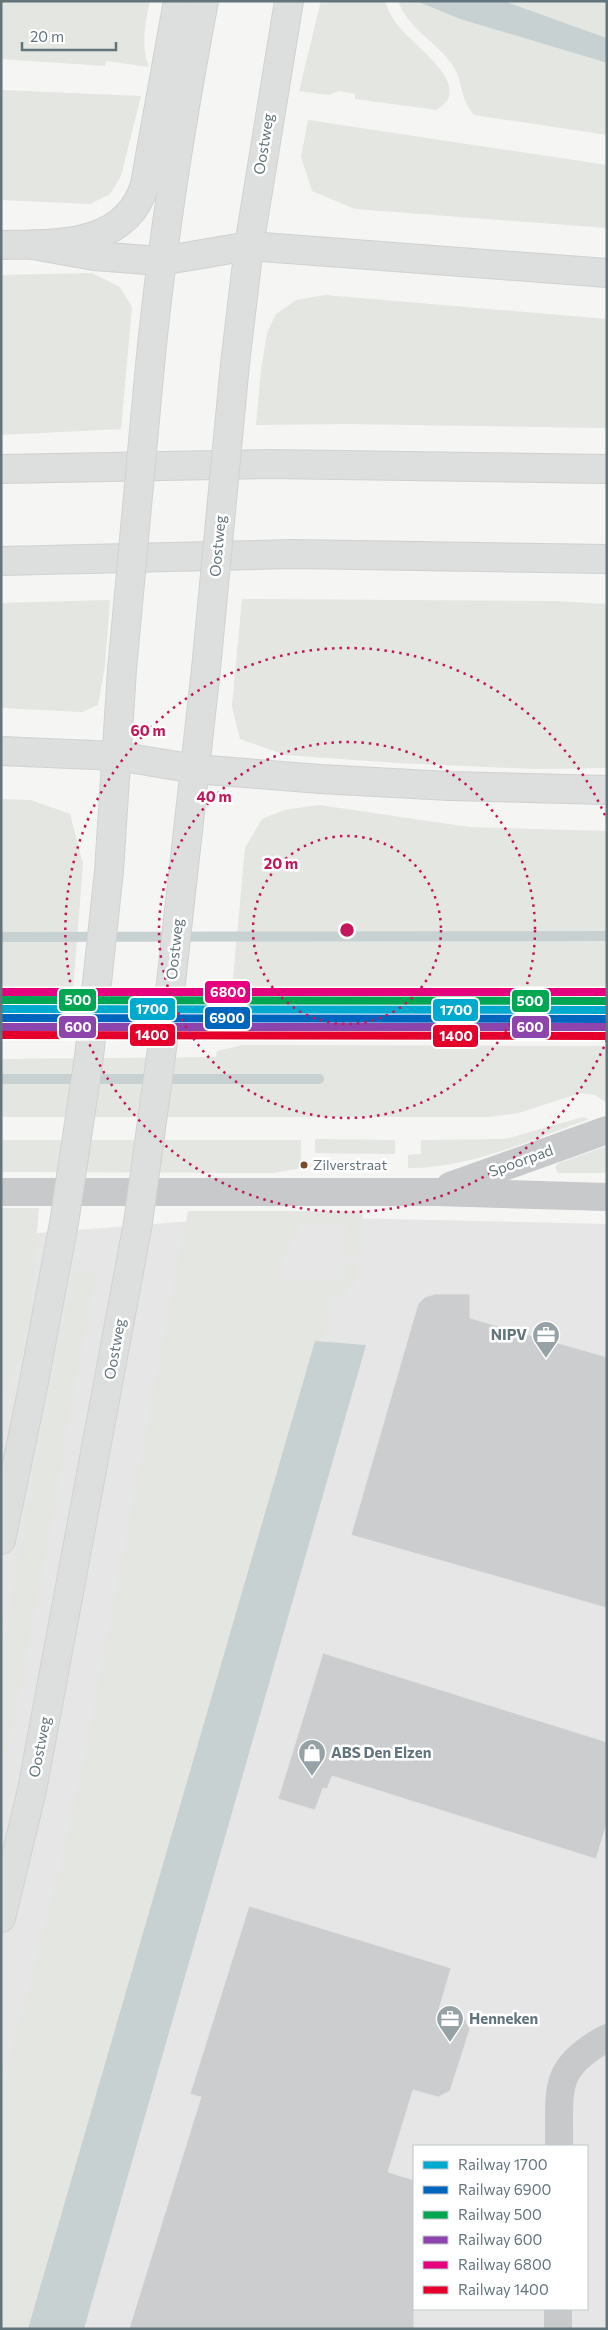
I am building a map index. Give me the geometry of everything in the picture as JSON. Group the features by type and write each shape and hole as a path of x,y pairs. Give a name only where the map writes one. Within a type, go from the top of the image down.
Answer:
{"main road":[{"path":"1,245 59,243 98,235 123,221 138,204 145,184 178,1"},
{"path":"1,1540 34,1383 64,1223 89,1057 109,871 122,670 161,262 181,122 204,1"},
{"name":"Oostweg","path":"1,1918 34,1781 138,1223 164,1047 184,871 206,669 235,364 249,246 289,1"},
{"path":"33,245 94,256 161,262 249,246 607,273"},
{"path":"1,469 271,464 607,469"},
{"path":"1,560 293,554 607,559"},
{"path":"1,751 117,756 195,769 439,786 607,790"}],"street":[{"name":"Spoorpad","path":"435,1192 607,1130"},
{"path":"1,1192 435,1192 607,1196"},
{"path":"559,2145 560,2084 570,2065 585,2049 607,2038"},
{"path":"558,2310 558,2329"}],"shaded area":[{"path":"1,1 150,1 144,43 149,67 106,61 105,66 1,59"},
{"path":"321,1 385,1 397,25 441,71 450,90 448,99 437,110 355,99 355,94 339,91 328,95 299,91"},
{"path":"398,1 416,1 460,19 607,63 607,135 474,115 469,109 458,76 451,63 408,19"},
{"path":"416,1 504,1 607,38 607,63 460,19"},
{"path":"504,1 607,1 607,38"},
{"path":"1,90 141,96 121,176 110,194 90,204 1,200"},
{"path":"308,120 607,165 607,228 355,209 312,191 301,157"},
{"path":"92,273 120,287 132,307 121,429 1,435 1,275"},
{"path":"325,295 607,319 607,428 348,424 256,425 261,370 267,333 276,314 296,300"},
{"path":"242,599 556,601 607,604 607,768 534,769 397,763 285,755 240,739 232,706"},
{"path":"110,600 105,666 98,705 82,712 1,708 1,603"},
{"path":"1,799 31,800 70,814 83,864 73,989 1,989"},
{"path":"319,805 469,827 607,831 607,989 232,989 245,848 262,819 284,810"},
{"path":"243,1045 607,1046 607,1103 595,1095 580,1093 519,1113 489,1117 1,1117 1,1059 216,1057 217,1051"},
{"path":"583,1117 589,1119 523,1144 478,1158 431,1167 408,1168 408,1155 421,1154 421,1140 505,1139"},
{"path":"315,1139 395,1140 395,1154 315,1153"},
{"path":"1,1140 301,1140 301,1168 274,1173 1,1172"},
{"path":"607,1146 607,1173 558,1173 555,1167 559,1163"},
{"path":"1,1208 39,1208 31,1303 25,1342 1,1408"},
{"path":"188,1211 363,1211 358,1257 344,1257 347,1223 302,1223 278,1268 278,1279 342,1279 345,1262 358,1264 355,1286 348,1286 346,1297 328,1296 324,1341 315,1342 28,2329 1,2329 1,2093 59,1874 86,1752"},
{"path":"255,1216 607,1224 607,2329 1,2329 1,1236"},
{"path":"74,1271 96,1271 65,1435 58,1488 1,1783 1,1663 30,1491"},
{"path":"315,1341 366,1345 84,2329 28,2329"}],"building":[{"path":"435,1294 470,1294 470,1318 607,1357 607,1608 351,1535 418,1304 425,1297"},
{"path":"323,1653 607,1742 607,1823 596,1859 332,1776 327,1789 323,1788 315,1810 278,1799"},
{"path":"249,1906 451,1968 439,2009 463,2016 470,2029 450,2091 438,2097 413,2090 388,2172 413,2180 414,2329 129,2329 201,2097 190,2094"}],"waterway":[{"path":"1,937 607,936"},
{"path":"1,1079 319,1079"}],"rail line":[{"name":"6800","path":"1,992 607,992"},
{"name":"500","path":"1,1000 607,1001"},
{"name":"1700","path":"1,1009 607,1010"},
{"name":"6900","path":"1,1018 607,1019"},
{"name":"600","path":"1,1027 607,1027"},
{"name":"1400","path":"1,1035 607,1036"}],"place":[{"name":"Zilverstraat","path":"304,1165"},
{"name":"NIPV","path":"546,1359"},
{"name":"ABS Den Elzen","path":"312,1777"},
{"name":"Henneken","path":"450,2043"}]}
